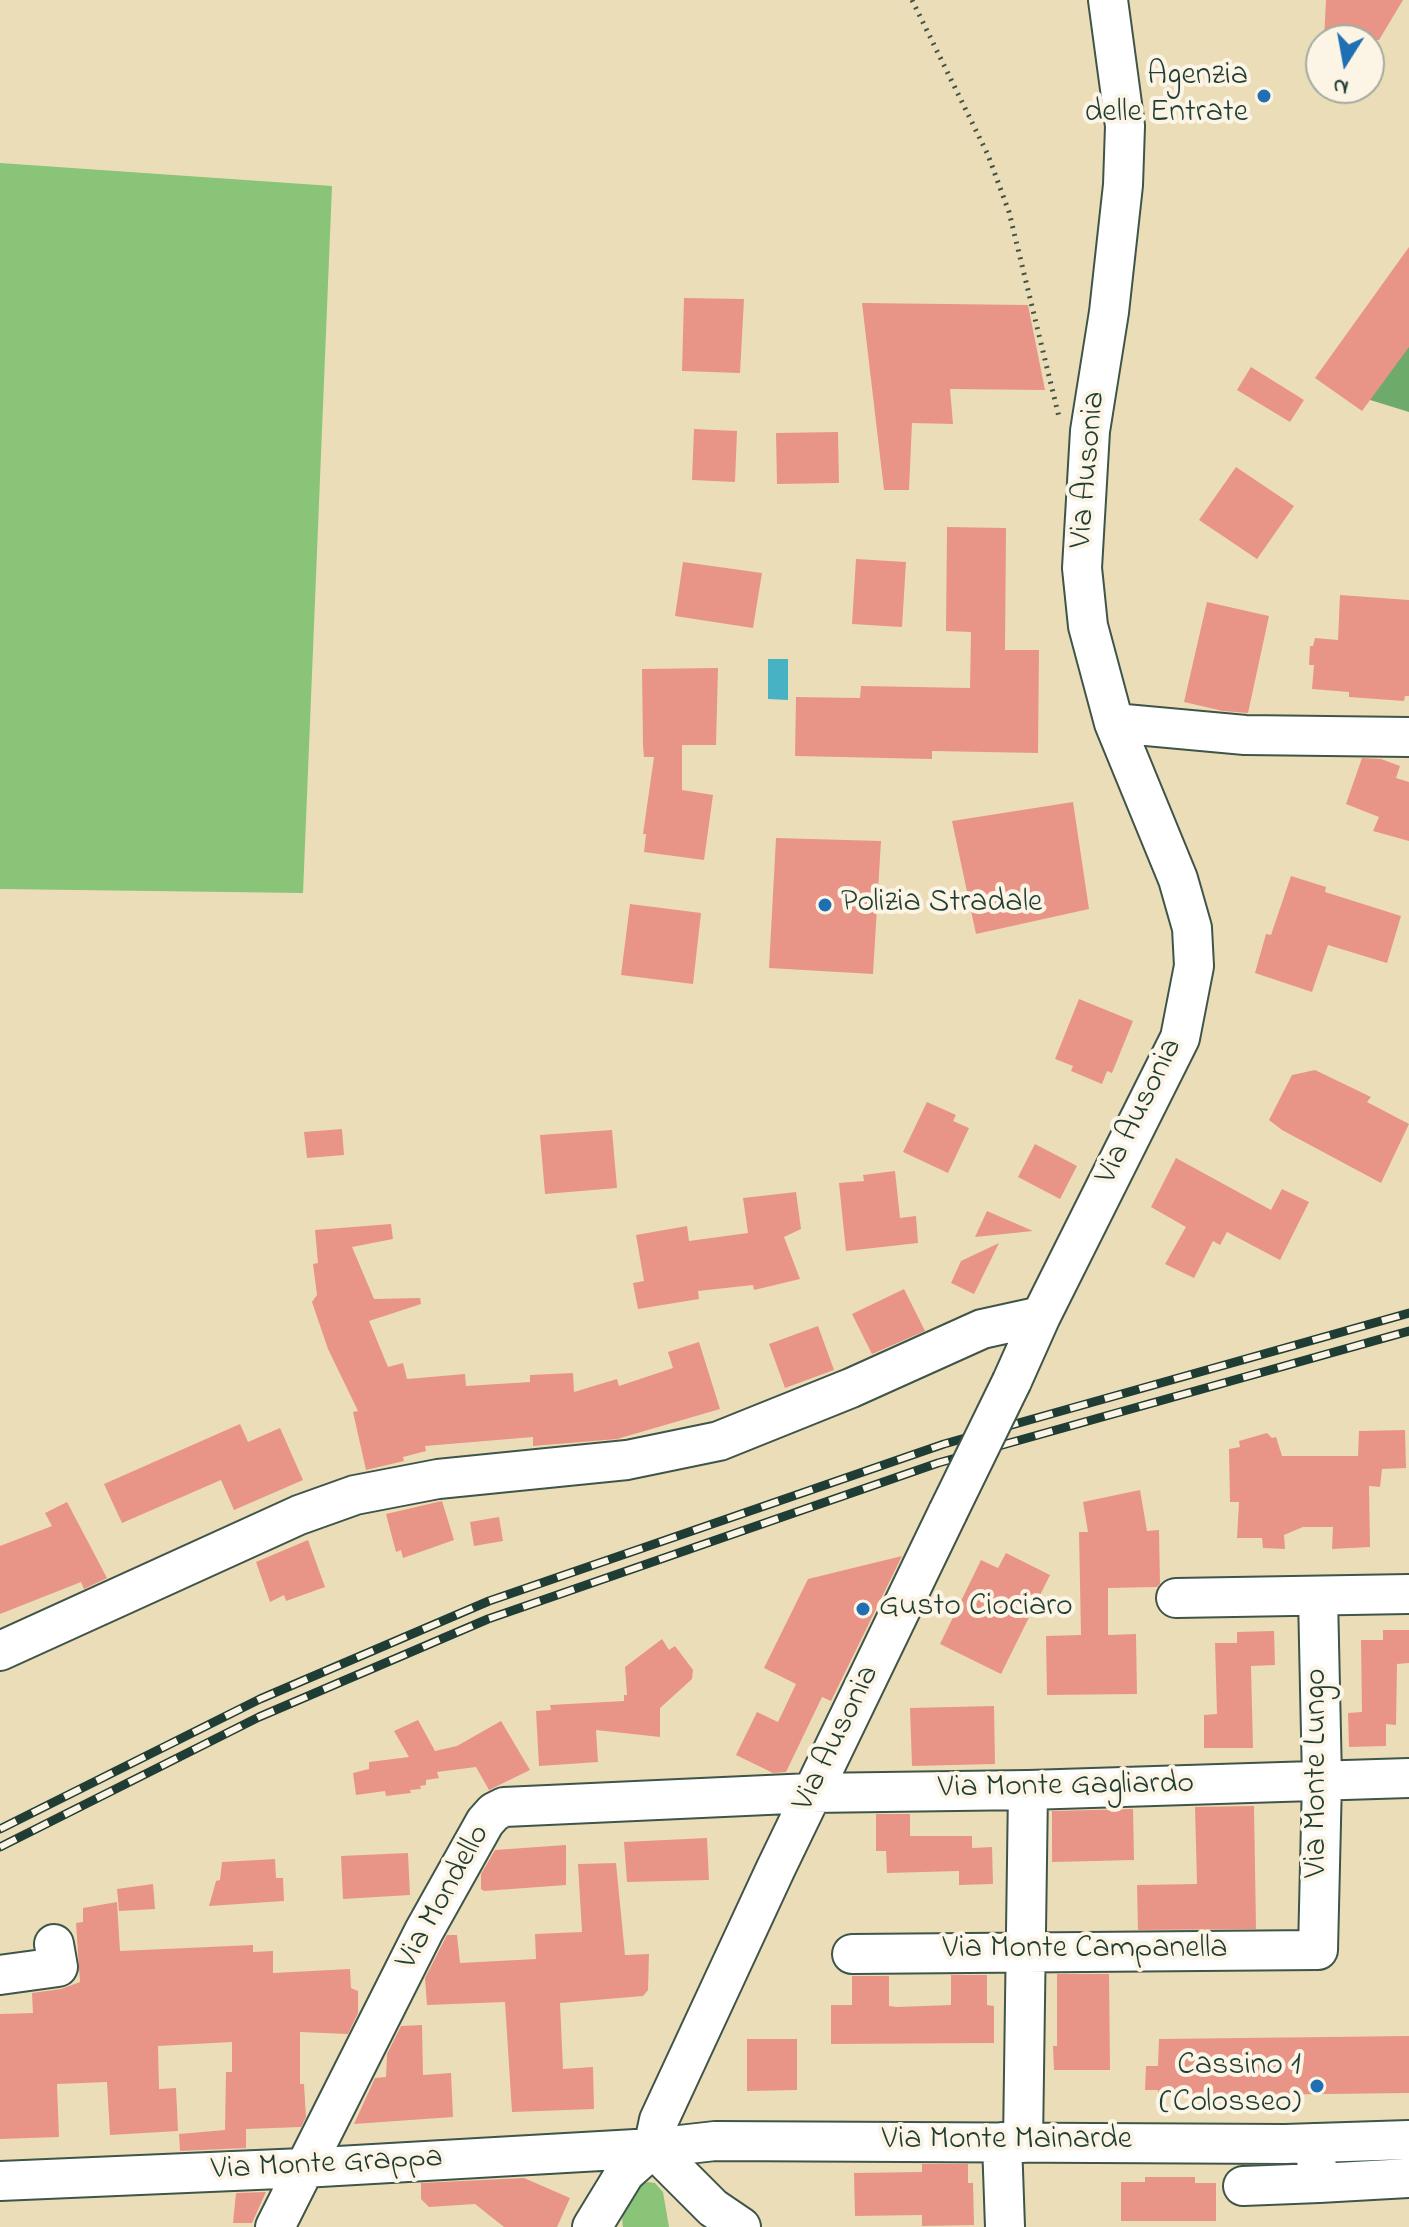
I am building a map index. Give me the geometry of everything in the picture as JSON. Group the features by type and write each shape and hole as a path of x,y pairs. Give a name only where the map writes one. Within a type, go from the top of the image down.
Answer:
{"street":[{"name":"Via Ausonia","path":"653,2148 659,2120 811,1793 1041,1316 1180,1038 1194,966 1192,928 1178,879 1114,723 1088,626 1082,568 1090,431 1109,312 1123,185 1125,126 1108,0"},
{"path":"1117,59 1134,24 1136,0"},
{"path":"1114,723 1245,735 1409,737"},
{"path":"0,1651 299,1515 355,1495 438,1479 627,1460 719,1441 851,1388 982,1329 1041,1316"},
{"path":"1176,1598 1409,1594"},
{"name":"Via Monte Lungo","path":"1318,1596 1322,1780 1318,1950"},
{"name":"Via Monte Gagliardo","path":"811,1793 1028,1790 1409,1778"},
{"path":"1005,2227 1024,1951 1028,1790"},
{"name":"Via Mondello","path":"275,2227 424,1931 485,1822 494,1812 504,1807 811,1793"},
{"path":"0,1975 58,1967 54,1944"},
{"name":"Via Monte Campanella","path":"852,1954 1318,1950"},
{"name":"Via Monte Mainarde","path":"653,2148 715,2141 1314,2143 1409,2140"},
{"path":"1314,2143 1319,2183"},
{"path":"605,2219 625,2173 653,2148 713,2208 741,2227"},
{"name":"Via Monte Grappa","path":"0,2181 653,2148"},
{"path":"681,2177 686,2227"},
{"path":"1243,2186 1409,2178"}],"path":[{"path":"912,0 988,155 1009,212 1063,427"}],"green space":[{"path":"0,163 332,186 303,893 0,889"},
{"path":"1409,341 1409,412 1367,399"},
{"path":"648,2182 655,2183 663,2192 669,2227 623,2227 627,2199 635,2188"}],"water":[{"path":"768,659 788,659 788,700 768,699"}],"building":[{"path":"1326,0 1403,0 1385,30 1385,24 1325,24"},
{"path":"1409,247 1409,347 1362,411 1315,378"},
{"path":"684,298 744,299 740,373 682,371"},
{"path":"862,303 1028,305 1045,390 950,389 953,424 912,423 909,490 884,490"},
{"path":"1251,367 1304,400 1290,422 1237,390"},
{"path":"694,429 737,431 735,482 692,480"},
{"path":"838,432 839,483 777,484 776,433"},
{"path":"1236,467 1294,506 1257,559 1199,520"},
{"path":"947,527 1006,528 1005,650 1039,650 1038,753 932,751 932,759 795,756 796,697 860,698 861,686 970,688 971,632 946,631"},
{"path":"856,559 906,562 902,627 852,624"},
{"path":"683,562 762,573 753,628 675,616"},
{"path":"1340,595 1409,600 1409,696 1405,696 1404,701 1349,697 1349,692 1312,689 1314,665 1309,665 1310,646 1313,646 1315,638 1338,640"},
{"path":"1207,602 1269,616 1248,713 1184,702"},
{"path":"718,668 716,745 682,745 682,790 713,795 704,860 644,852 646,834 643,834 654,757 644,757 642,669"},
{"path":"1362,758 1381,759 1400,766 1396,778 1409,782 1409,841 1373,831 1379,817 1346,804"},
{"path":"1073,802 1089,909 976,934 952,821"},
{"name":"Polizia Stradale","path":"776,838 881,841 873,974 769,968"},
{"path":"1291,876 1326,887 1325,892 1401,916 1387,963 1328,945 1312,992 1255,973 1266,934 1271,935"},
{"path":"630,904 701,913 693,984 621,975"},
{"path":"1079,999 1133,1021 1112,1073 1107,1071 1102,1084 1071,1071 1073,1066 1055,1059"},
{"path":"1315,1070 1371,1097 1367,1102 1409,1124 1381,1183 1269,1120 1292,1075"},
{"path":"927,1102 956,1115 953,1121 969,1128 948,1173 903,1152"},
{"path":"342,1129 344,1155 307,1158 304,1132"},
{"path":"612,1130 617,1188 545,1194 540,1135"},
{"path":"1035,1144 1077,1166 1060,1199 1018,1177"},
{"path":"1176,1158 1271,1210 1282,1189 1309,1202 1280,1260 1227,1232 1220,1245 1213,1241 1194,1278 1165,1264 1186,1227 1151,1207"},
{"path":"895,1171 900,1218 916,1216 918,1243 846,1251 839,1183 864,1181 863,1175"},
{"path":"796,1192 801,1229 784,1237 800,1279 754,1290 753,1285 698,1291 699,1299 638,1309 633,1283 644,1281 636,1235 687,1226 689,1241 748,1233 743,1198"},
{"path":"987,1211 1033,1231 975,1237"},
{"path":"391,1224 393,1239 352,1247 374,1299 420,1298 421,1304 369,1321 388,1367 403,1363 407,1379 465,1374 466,1386 530,1382 530,1375 573,1373 574,1392 617,1379 619,1386 673,1368 668,1352 699,1342 720,1409 617,1439 533,1446 533,1437 425,1446 426,1451 403,1457 404,1461 366,1470 353,1412 358,1411 328,1349 312,1302 317,1295 313,1264 318,1263 315,1230"},
{"path":"999,1243 974,1294 951,1283 961,1261"},
{"path":"904,1289 925,1331 872,1354 852,1314"},
{"path":"818,1326 834,1370 785,1388 769,1344"},
{"path":"240,1424 248,1442 280,1428 303,1480 234,1510 221,1480 122,1523 104,1484"},
{"path":"1405,1430 1406,1468 1382,1469 1380,1487 1369,1486 1370,1547 1332,1549 1333,1527 1303,1527 1284,1535 1285,1549 1263,1548 1262,1538 1237,1538 1239,1502 1230,1502 1229,1449 1240,1447 1239,1441 1267,1433 1272,1438 1276,1437 1282,1456 1358,1456 1359,1431"},
{"path":"1140,1490 1147,1531 1159,1530 1160,1584 1157,1587 1108,1588 1108,1635 1136,1634 1137,1694 1047,1695 1046,1636 1081,1635 1079,1532 1088,1532 1083,1502"},
{"path":"442,1501 454,1540 403,1558 401,1550 396,1552 386,1514"},
{"path":"67,1502 107,1578 84,1589 81,1582 0,1614 0,1546 52,1526 45,1513"},
{"path":"499,1517 503,1541 474,1546 470,1522"},
{"path":"308,1540 325,1587 286,1601 284,1595 270,1602 256,1562"},
{"path":"1006,1553 1050,1575 1001,1674 940,1644 981,1560 998,1568"},
{"path":"902,1556 831,1701 822,1697 786,1772 773,1773 736,1755 757,1712 778,1722 796,1684 764,1668 808,1579"},
{"path":"1383,1630 1409,1630 1409,1663 1397,1664 1396,1725 1386,1724 1386,1746 1349,1747 1348,1713 1362,1712 1361,1640 1383,1640"},
{"path":"1274,1631 1275,1665 1251,1666 1253,1748 1204,1748 1204,1715 1217,1714 1215,1643 1237,1643 1237,1632"},
{"path":"662,1639 669,1650 675,1646 693,1670 692,1679 660,1708 660,1737 596,1730 598,1762 539,1766 536,1711 551,1710 550,1705 624,1701 624,1695 627,1695 625,1667"},
{"path":"994,1706 995,1764 912,1766 910,1708"},
{"path":"418,1720 435,1751 457,1746 501,1721 530,1770 489,1790 476,1767 437,1772 439,1778 426,1780 426,1785 410,1790 411,1793 386,1796 385,1791 356,1795 353,1773 369,1769 369,1762 409,1757 394,1731"},
{"path":"1254,1806 1256,1929 1138,1930 1137,1885 1197,1884 1195,1807"},
{"path":"1133,1809 1134,1860 1052,1862 1052,1811"},
{"path":"876,1814 910,1814 910,1836 972,1836 972,1848 992,1847 993,1884 959,1885 959,1871 887,1873 886,1851 876,1851"},
{"path":"707,1838 709,1880 627,1882 624,1842"},
{"path":"566,1845 566,1885 481,1889 481,1874 495,1850"},
{"path":"408,1853 410,1895 343,1899 341,1856"},
{"path":"275,1859 276,1878 283,1878 284,1901 209,1906 216,1881 220,1880 222,1862"},
{"path":"616,1863 625,1955 649,1954 648,1990 643,1996 560,2003 563,2069 593,2067 594,2109 512,2112 505,2002 427,2005 425,1978 447,1935 457,1935 460,1963 536,1959 535,1934 582,1932 578,1864"},
{"path":"153,1884 155,1909 119,1911 117,1889"},
{"path":"117,1902 120,1951 253,1945 253,1952 273,1951 273,1973 350,1969 351,1988 358,1991 358,2013 348,2034 300,2032 300,2084 304,2084 306,2117 301,2127 246,2129 246,2148 180,2151 179,2134 225,2130 226,2072 232,2072 232,2042 158,2046 159,2089 176,2088 178,2131 110,2135 107,2082 57,2084 59,2137 0,2139 0,2014 33,2013 32,1993 61,1989 80,1982 76,1923 83,1922 83,1908"},
{"path":"1057,1974 1109,1974 1110,2070 1054,2070"},
{"path":"951,1975 987,1975 987,2005 994,2006 994,2043 831,2044 831,2005 852,2005 852,1976 889,1976 889,2006 897,2007 951,2005"},
{"path":"422,2025 423,2075 451,2073 453,2117 354,2124 375,2078 386,2077 387,2054 401,2026"},
{"path":"1409,2036 1409,2093 1158,2096 1158,2090 1145,2090 1146,2066 1158,2066 1159,2039"},
{"path":"747,2039 797,2039 797,2090 747,2091"},
{"path":"922,2164 968,2164 968,2183 973,2183 974,2225 922,2226 922,2215 855,2216 854,2173 922,2172"},
{"path":"1145,2177 1195,2177 1195,2183 1216,2183 1216,2221 1121,2221 1121,2182 1145,2182"},
{"path":"524,2178 570,2198 557,2227 504,2227 475,2204 429,2207 421,2199 421,2183"},
{"path":"266,2192 252,2223 233,2223 236,2193"}],"railway":[{"path":"0,1829 260,1699 489,1601 944,1444 1409,1313"},
{"path":"0,1847 259,1717 488,1619 938,1463 1409,1331"}],"place":[{"name":"Agenzia delle Entrate","path":"1264,96"},
{"name":"Polizia Stradale","path":"825,905"},
{"name":"Gusto Ciociaro","path":"863,1609"},
{"name":"Cassino 1 (Colosseo)","path":"1317,2086"}]}
